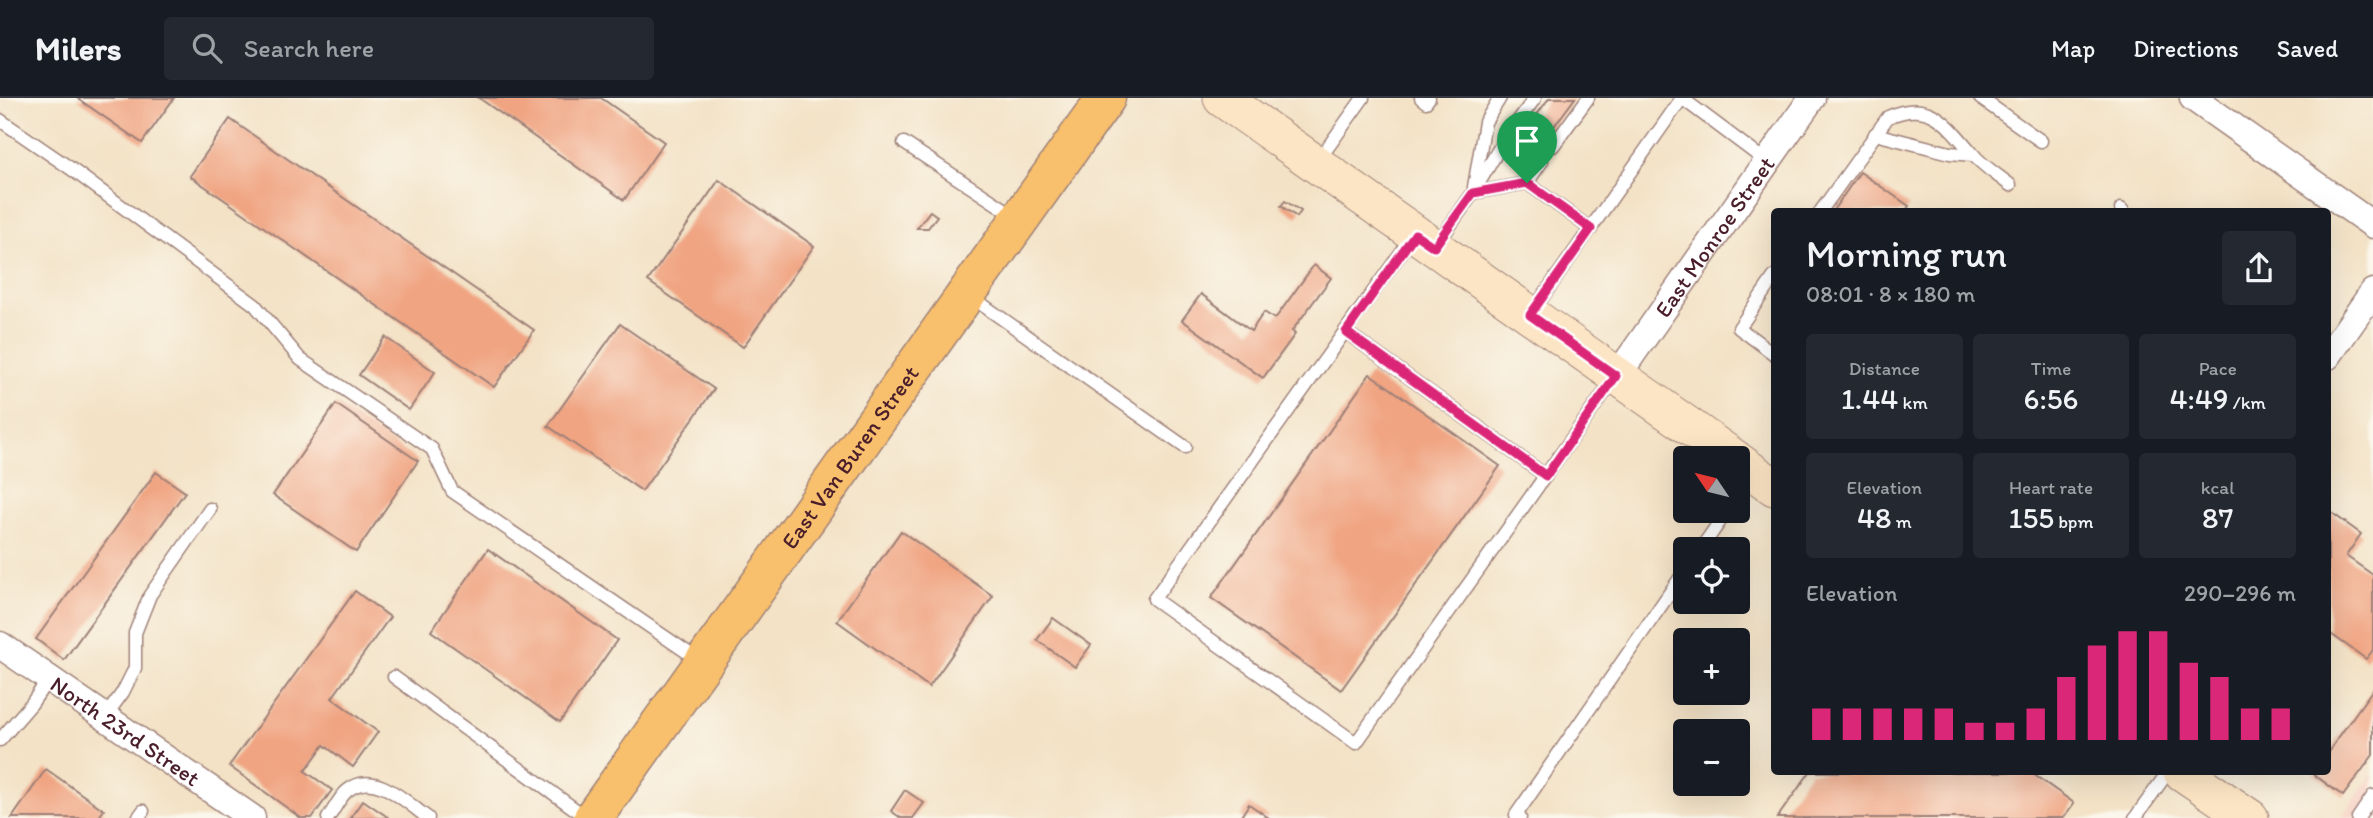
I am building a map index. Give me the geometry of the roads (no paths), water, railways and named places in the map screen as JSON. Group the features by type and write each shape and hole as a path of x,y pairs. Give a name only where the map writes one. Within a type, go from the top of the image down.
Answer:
{"main road":[{"name":"East Van Buren Street","path":"593,818 1107,98"},
{"path":"1222,98 1616,376 1709,446"},
{"path":"2186,775 2250,818"}],"street":[{"name":"East Monroe Street","path":"1616,376 1812,98"},
{"path":"2193,98 2373,225"},
{"path":"2331,352 2373,292"},
{"name":"North 23rd Street","path":"0,645 252,818"}],"lane":[{"path":"1316,164 1363,98"},
{"path":"1421,98 1426,102 1429,98"},
{"path":"1473,193 1485,122 1500,98"},
{"path":"1518,121 1535,98"},
{"path":"1553,145 1588,98"},
{"path":"1530,315 1682,98 1766,162"},
{"path":"1980,98 2041,141"},
{"path":"1823,208 1875,134 1894,112 1917,102 1931,105 1951,124 1973,155 2010,185"},
{"path":"0,120 71,168 255,305 300,359 432,449 452,491 703,664"},
{"path":"1875,134 1950,153 1973,155"},
{"path":"1507,135 1473,193 1425,241 1346,332 1154,599 1356,743 1616,376"},
{"path":"904,143 1020,220"},
{"path":"1473,193 1527,183 1542,161"},
{"path":"1527,183 1591,229"},
{"path":"1771,281 1739,328 1771,352"},
{"path":"967,294 1185,447"},
{"path":"1346,332 1546,476"},
{"path":"105,717 123,692 135,668 135,633 150,595 210,509"},
{"path":"1520,818 1516,816 1673,588"},
{"path":"394,677 587,818"},
{"path":"0,740 32,703 49,678"},
{"path":"2135,818 2166,775"},
{"path":"328,818 347,791 364,783 383,786 428,818"},
{"path":"2358,818 2373,796"}]}
